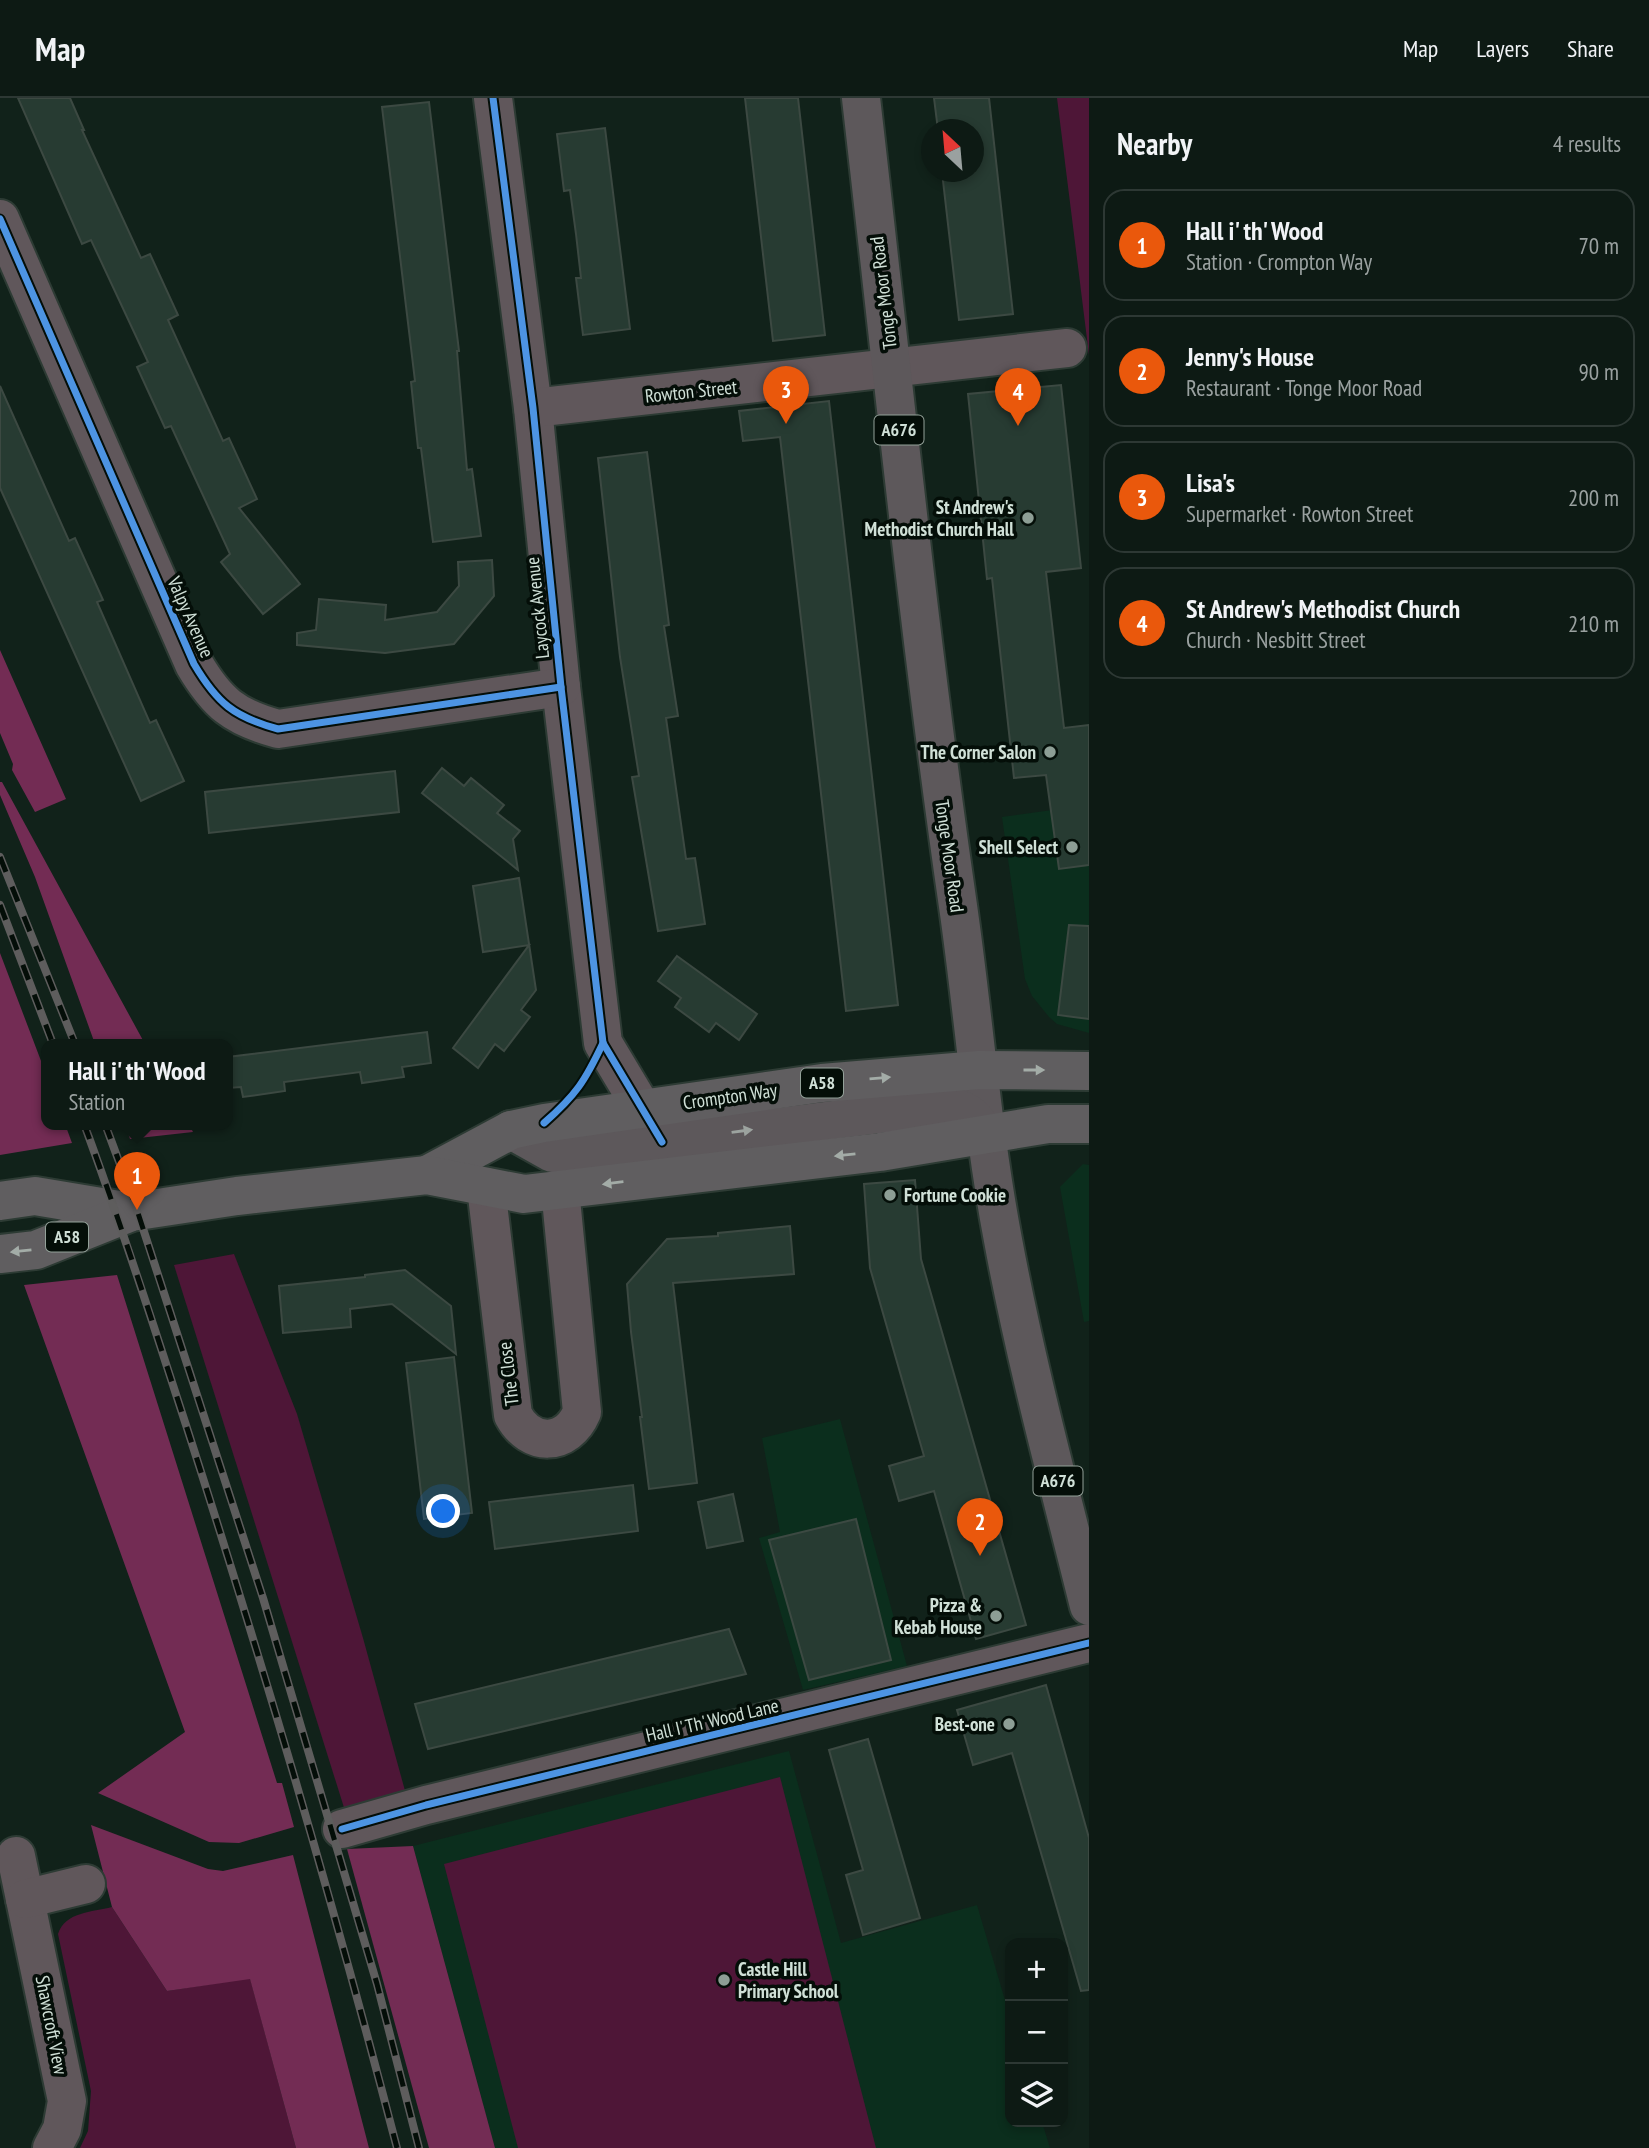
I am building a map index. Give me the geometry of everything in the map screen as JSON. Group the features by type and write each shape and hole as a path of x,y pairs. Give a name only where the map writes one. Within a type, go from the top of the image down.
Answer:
{"highway":[{"name":"Crompton Way","path":"427,1175 511,1130 641,1108 799,1086 979,1070 1089,1071"},
{"name":"Crompton Way","path":"0,1254 36,1250 131,1212 237,1196 427,1175 524,1194 880,1152 1048,1124 1089,1125"},
{"name":"Crompton Way","path":"0,1201 35,1196 131,1212"}],"main road":[{"name":"Tonge Moor Road","path":"860,98 943,808 979,1070 985,1135 1025,1350 1089,1606"},
{"path":"511,1130 552,1153 662,1142 942,1106 963,1109 973,1115 985,1135"}],"street":[{"name":"Laycock Avenue","path":"494,98 533,408 561,687 603,1042 662,1142"},
{"name":"Valpy Avenue","path":"0,219 194,664 210,691 234,712 255,723 278,729 561,687"},
{"name":"Rowton Street","path":"533,408 1067,348"},
{"name":"The Close","path":"486,1187 513,1415 525,1432 537,1438 550,1439 564,1435 572,1429 582,1412 560,1189"},
{"name":"Hall I' Th' Wood Lane","path":"342,1829 426,1805 1089,1643"},
{"name":"Shawcroft View","path":"16,1856 67,2101 62,2129 52,2148"},
{"path":"25,1899 86,1884"}],"shaded area":[{"path":"1057,98 1089,98 1089,355"},
{"path":"0,650 66,799 35,812 12,770 13,764 0,733"},
{"path":"2,782 142,1039 93,1039 35,877 0,795"},
{"path":"1089,805 1089,1033 1057,1024 1032,996 1025,979 1002,817"},
{"path":"0,953 41,1061 41,1130 67,1130 72,1143 0,1155"},
{"path":"127,1130 193,1132 130,1139"},
{"path":"1083,1164 1089,1165 1089,1321 1084,1322 1060,1187"},
{"path":"234,1254 297,1414 407,1798 346,1814 174,1265"},
{"path":"117,1275 277,1783 282,1783 294,1827 239,1843 209,1842 98,1793 185,1732 24,1285"},
{"path":"840,1419 907,1666 803,1690 759,1538 780,1532 762,1438"},
{"name":"Castle Hill Primary School","path":"789,1751 841,1943 977,1905 1005,2000 1005,2127 1044,2127 1050,2148 495,2148 413,1846"},
{"name":"Castle Hill Primary School","path":"780,1777 876,2148 518,2148 444,1864"},
{"path":"91,1825 208,1869 223,1871 293,1855 369,2148 296,2148 250,1979 167,1991 112,1907"},
{"path":"413,1846 495,2148 429,2148 347,1849"},
{"path":"112,1907 167,1991 250,1978 296,2148 80,2148 88,2131 91,2091 58,1934 73,1917"}],"building":[{"path":"18,98 70,98 141,258 150,254 178,315 168,320 223,441 229,438 257,499 239,508 300,584 263,614 221,562 230,554 171,426 165,428 137,367 148,362 91,240 82,244"},
{"path":"745,98 798,98 825,335 773,341"},
{"path":"934,98 989,98 1013,314 959,320 943,182 984,182 984,119 937,119"},
{"path":"429,102 459,351 467,470 472,469 481,536 433,542 421,448 418,448 411,382 415,381 382,107"},
{"path":"605,128 630,329 583,335 576,278 581,278 576,234 570,190 564,191 557,134"},
{"path":"1061,385 1081,568 1046,572 1064,728 1089,725 1089,865 1059,869 1046,775 1014,778 992,578 987,579 968,394"},
{"path":"0,386 69,541 75,538 103,600 97,602 150,723 156,720 184,781 141,801 0,488"},
{"path":"829,401 898,1005 846,1011 780,437 743,441 739,411"},
{"path":"647,452 669,625 664,626 678,716 666,718 686,859 695,858 705,924 658,931 632,777 639,776 620,657 598,458"},
{"path":"492,560 494,596 454,644 385,653 297,645 297,633 316,630 319,599 386,605 385,620 437,612 459,586 458,562"},
{"path":"442,768 464,786 471,778 504,805 497,813 520,831 513,839 518,870 422,793"},
{"path":"395,771 399,812 209,833 205,792"},
{"path":"519,878 536,990 521,1010 530,1017 504,1051 495,1044 478,1068 453,1048 529,945 483,952 473,886"},
{"path":"1069,925 1089,926 1089,1019 1058,1015"},
{"path":"677,956 757,1014 739,1040 716,1023 709,1032 675,1007 681,998 658,981"},
{"path":"427,1032 431,1063 402,1067 404,1077 362,1083 360,1072 284,1082 285,1091 243,1097 241,1087 233,1088 233,1056"},
{"path":"915,1180 921,1259 1026,1625 976,1639 934,1491 899,1501 889,1466 924,1456 870,1268 864,1184"},
{"path":"790,1226 794,1274 673,1283 697,1483 649,1489 627,1284 667,1239 718,1236 718,1233"},
{"path":"405,1270 451,1306 456,1354 392,1304 350,1309 351,1327 283,1333 279,1286"},
{"path":"454,1357 472,1513 424,1519 406,1363"},
{"path":"633,1485 638,1531 495,1549 489,1502"},
{"path":"733,1494 743,1541 707,1548 698,1502"},
{"path":"856,1519 891,1660 809,1680 769,1540"},
{"path":"729,1629 746,1674 428,1749 415,1704"},
{"path":"1046,1685 1089,1838 1089,1990 1081,1991 1068,1938 1066,1938 1012,1753 973,1765 957,1710"},
{"path":"868,1739 920,1918 863,1935 846,1875 863,1870 829,1750"}],"railway":[{"path":"0,857 73,1039"},
{"path":"0,905 51,1039"},
{"path":"86,1130 149,1311 243,1605 323,1875 397,2148"},
{"path":"107,1130 137,1210 263,1598 377,1984 419,2148"}],"cycle path":[{"path":"493,98 533,408 561,687 603,1043 662,1142"},
{"path":"0,219 194,664 211,689 228,707 250,719 278,729 561,687"},
{"path":"544,1123 579,1087 603,1043"},
{"path":"342,1829 426,1805 1089,1643"}],"place":[{"name":"Lisa's","path":"786,424"},
{"name":"St Andrew's Methodist Church","path":"1018,426"},
{"name":"St Andrew's Methodist Church Hall","path":"1028,518"},
{"name":"The Corner Salon","path":"1050,752"},
{"name":"Shell Select","path":"1072,847"},
{"name":"Fortune Cookie","path":"890,1195"},
{"name":"Hall i' th' Wood","path":"137,1210"},
{"name":"Jenny's House","path":"980,1556"},
{"name":"Pizza & Kebab House","path":"996,1616"},
{"name":"Best-one","path":"1009,1724"},
{"name":"Castle Hill Primary School","path":"724,1980"}]}
